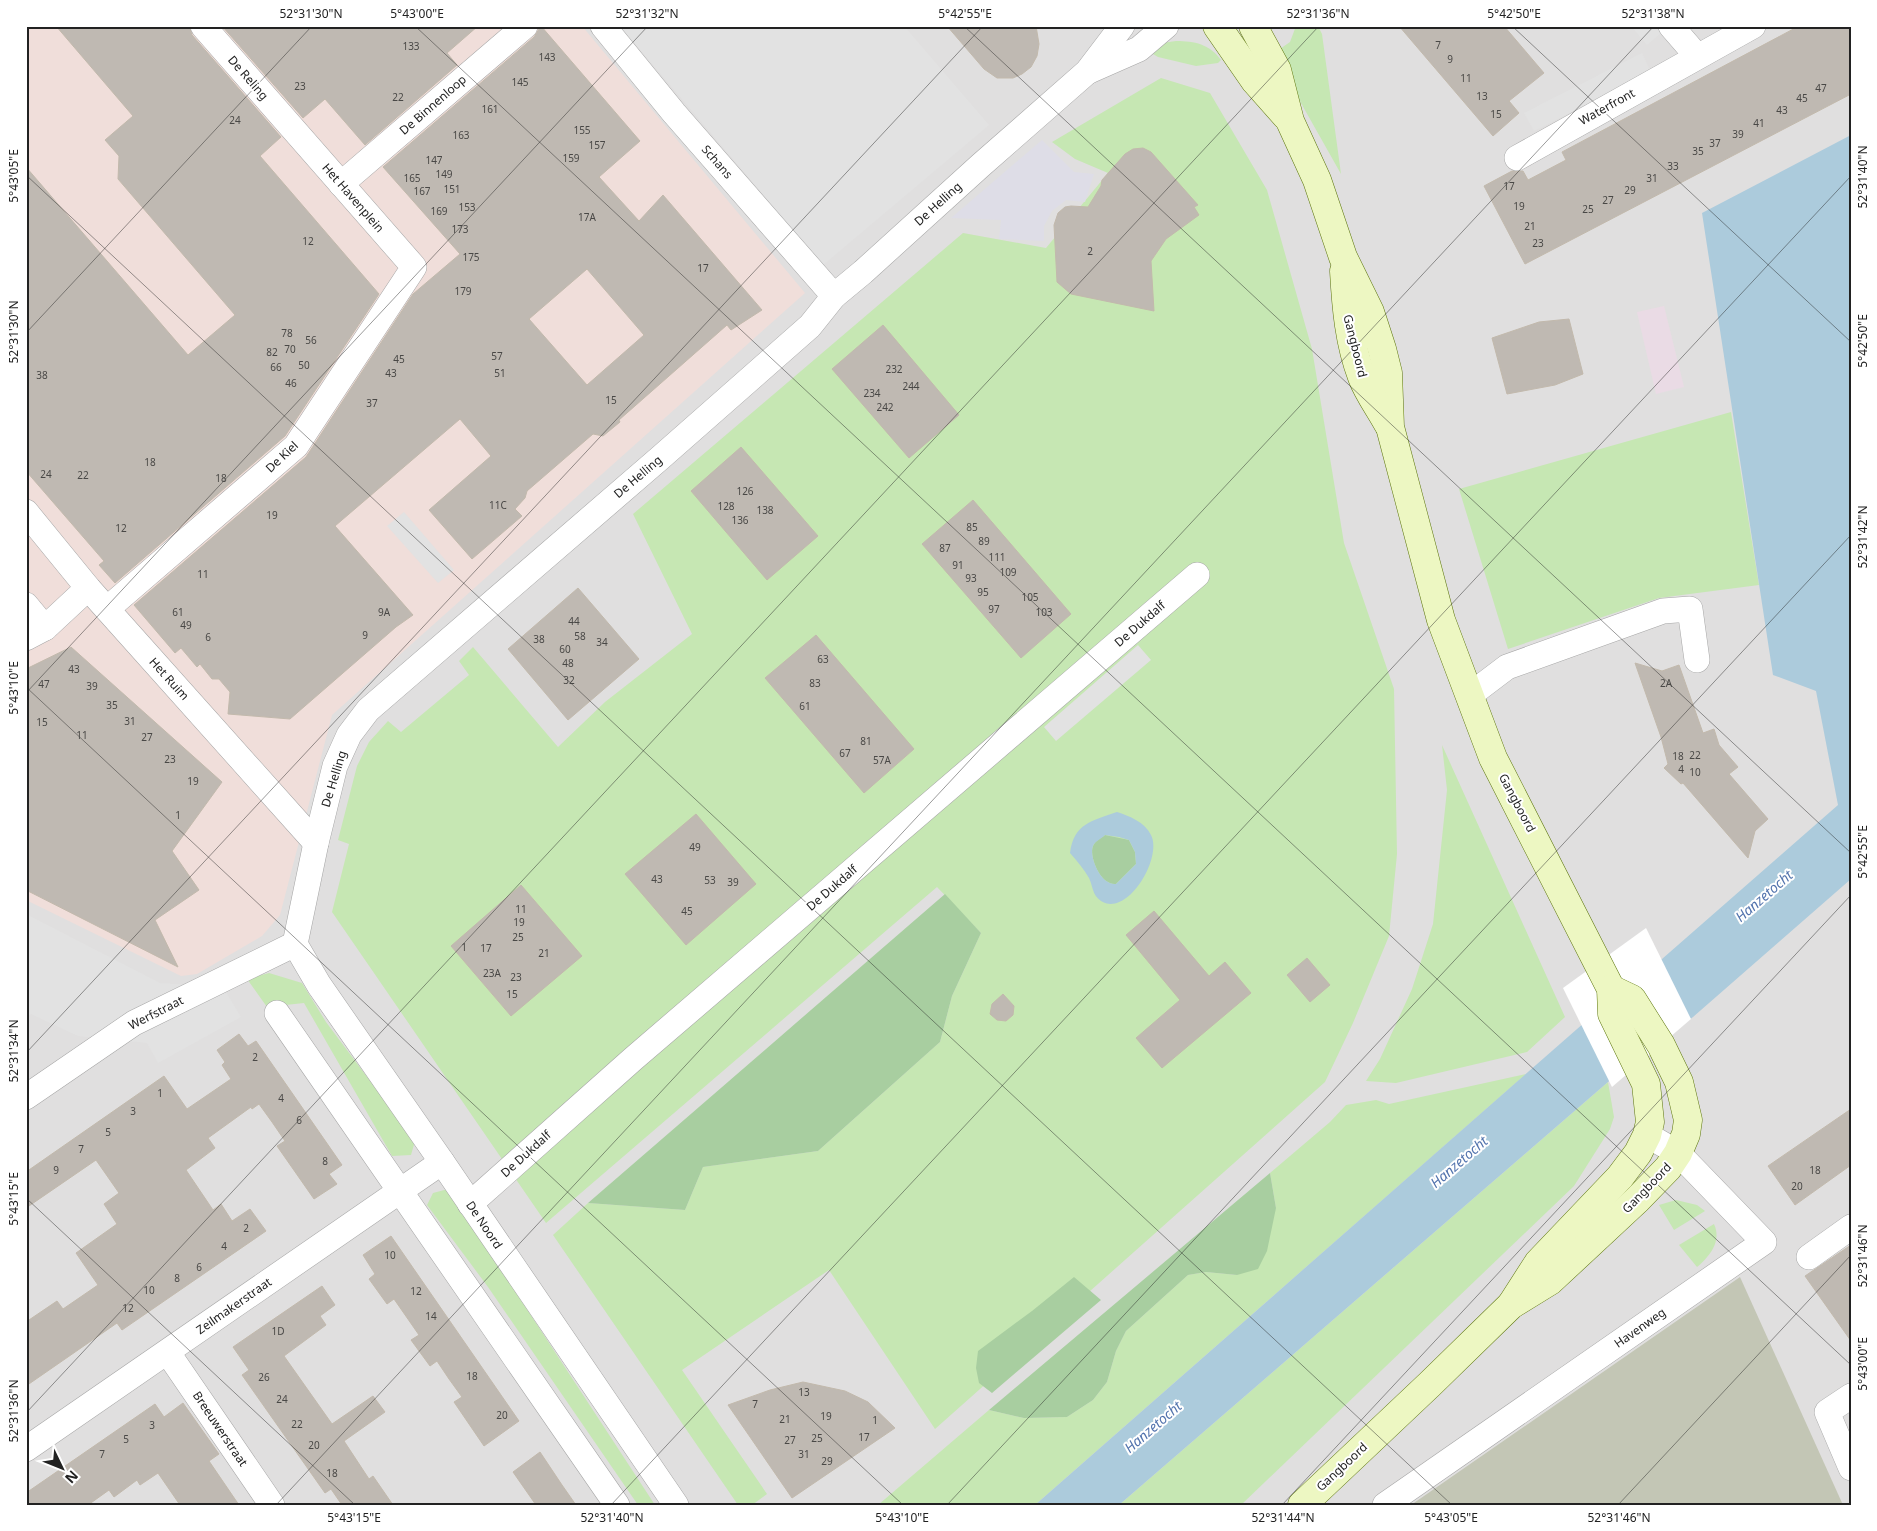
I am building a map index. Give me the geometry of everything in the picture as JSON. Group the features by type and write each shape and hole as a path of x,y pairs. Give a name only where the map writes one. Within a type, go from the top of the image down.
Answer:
{"main road":[{"name":"Gangboord","path":"1217,26 1255,81 1290,121"},
{"name":"Gangboord","path":"1253,26 1277,70 1290,121 1317,180 1343,257 1370,312 1382,349 1388,373 1390,427 1441,620 1493,758 1611,989 1612,1014 1646,1084 1650,1122 1647,1135 1638,1153 1620,1177 1538,1263 1512,1305"},
{"name":"Gangboord","path":"1302,1505 1512,1305 1550,1281 1637,1200 1668,1168 1678,1153 1686,1134 1688,1120 1679,1082 1632,999 1611,989"}],"street":[{"name":"De Reling","path":"203,26 292,129"},
{"name":"De Binnenloop","path":"341,184 525,26"},
{"name":"Schans","path":"603,26 674,113 834,296"},
{"name":"De Helling","path":"294,944 335,766 349,735 368,710 810,326 834,296 1087,72 1122,26"},
{"name":"De Helling","path":"1087,72 1138,49 1166,26"},
{"path":"1671,26 1697,56"},
{"name":"Waterfront","path":"1517,158 1697,56 1754,26"},
{"name":"Het Havenplein","path":"292,129 414,267"},
{"name":"De Kiel","path":"107,609 296,446 414,267"},
{"name":"Het Ruim","path":"26,512 88,588 316,844"},
{"name":"De Dukdalf","path":"470,1204 640,1053 1197,575"},
{"path":"26,605 36,633 88,588"},
{"path":"1470,695 1506,667 1664,611 1690,610 1697,660"},
{"name":"De Noord","path":"294,944 318,985 442,1162 676,1505"},
{"name":"Werfstraat","path":"26,1097 134,1023 294,944"},
{"path":"277,1013 617,1505"},
{"name":"Havenweg","path":"1385,1505 1764,1242 1678,1153 1647,1135"},
{"name":"Zeilmakerstraat","path":"26,1449 168,1353 442,1162"},
{"path":"1809,1257 1851,1227"},
{"name":"Breeuwerstraat","path":"168,1353 272,1505"},
{"path":"1851,1396 1827,1412 1851,1468"}],"shaded area":[{"path":"26,26 1851,26 1851,1505 26,1505"},
{"path":"26,26 582,26 805,293 332,715 280,915 262,936 197,974 181,976 26,900"},
{"path":"620,26 904,26 989,125 823,265"},
{"path":"1631,26 1655,26 1661,33 1647,45"},
{"path":"1642,53 1651,72 1534,131 1524,113"},
{"path":"1042,140 1074,172 1094,174 1085,202 1066,200 1052,211 1044,226 1044,241 999,239 1001,220 951,218"},
{"path":"1664,306 1684,387 1656,394 1637,312"},
{"path":"404,512 454,570 438,583 387,526"},
{"path":"1138,645 1151,660 1056,741 1044,727"},
{"path":"26,914 160,983 223,987 241,1017 158,1063 147,1043 78,1036 31,1014 26,1018"},
{"path":"1740,1277 1843,1505 1411,1505"}],"green space":[{"path":"1296,26 1318,26 1322,34 1341,174 1297,96 1277,51 1290,42"},
{"path":"1176,41 1201,44 1212,50 1221,60 1218,63 1196,66 1158,57 1148,51 1162,43"},
{"path":"1161,78 1210,93 1267,190 1312,349 1344,543 1394,689 1397,854 1389,936 1353,1023 1325,1082 935,1429 829,1270 682,1370 767,1494 752,1505 738,1505 553,1235 588,1203 685,1210 703,1167 818,1151 940,1042 952,996 981,933 937,887 546,1223 332,912 349,844 338,840 357,766 369,742 388,721 401,732 469,675 459,661 473,647 558,747 605,702 692,634 633,514 963,233 1046,248 1108,173 1075,159 1052,142"},
{"path":"1731,412 1759,585 1659,598 1508,649 1459,489"},
{"path":"1442,745 1565,1017 1527,1052 1396,1083 1366,1081 1380,1059 1412,989 1433,924 1447,790"},
{"path":"1105,835 1129,840 1135,852 1136,864 1116,884 1109,883 1101,876 1092,855 1094,844"},
{"path":"945,894 981,933 952,996 940,1042 818,1151 703,1167 685,1210 588,1203"},
{"path":"269,973 302,983 326,1022 415,1141 411,1155 392,1156 304,1003 267,1007 247,979"},
{"path":"1526,1074 1035,1505 878,1505 989,1410 1024,1418 1067,1417 1093,1400 1107,1382 1116,1351 1126,1331 1188,1275 1206,1272 1237,1275 1276,1208 1270,1173 1330,1122 1346,1105 1376,1100 1389,1104"},
{"path":"1608,1082 1614,1117 1610,1129 1574,1186 1241,1505 1119,1505"},
{"path":"1270,1173 1276,1208 1267,1251 1258,1269 1237,1275 1206,1272 1188,1275 1126,1331 1116,1351 1107,1382 1093,1400 1067,1417 1024,1418 989,1410"},
{"path":"448,1189 655,1505 638,1505 488,1287 427,1205 433,1193"},
{"path":"1676,1200 1697,1205 1705,1211 1674,1230 1659,1205"},
{"path":"1714,1224 1717,1236 1716,1242 1710,1253 1697,1267 1679,1245"},
{"path":"1074,1277 1101,1300 992,1393 979,1383 976,1368 978,1351"}],"water":[{"name":"Hanzetocht","path":"1851,135 1851,879 1693,1017 1608,1082 1119,1505 1035,1505 1634,979 1662,959 1838,805 1816,691 1773,675 1702,213"},
{"path":"1117,812 1145,826 1151,835 1153,845 1152,857 1140,883 1131,894 1121,901 1111,904 1101,901 1096,896 1087,875 1070,853 1072,843 1080,829 1092,821","holes":["1105,835 1129,840 1135,852 1136,864 1116,884 1113,884 1101,876 1094,861 1092,850 1095,843"]}],"pier":[{"path":"1646,928 1691,1019 1612,1087 1563,988"}],"building":[{"path":"56,26 189,26 192,35 281,137 260,156 379,294 285,436 115,583 99,565 104,561 26,471 26,167 188,355 235,315 118,179 119,156 105,140 133,116"},
{"path":"222,26 478,26 447,53 457,65 365,145 325,99 303,118"},
{"path":"541,26 640,141 599,177 639,221 663,195 762,310 731,330 727,325 603,436 593,434 527,491 525,498 515,509 522,516 472,559 429,510 491,456 460,419 335,526 413,615 396,627 290,719 228,714 230,692 219,679 212,679 200,664 197,667 181,648 175,653 134,605 306,457 413,294 460,254 383,167 534,37","holes":["587,269 644,335 587,385 529,319"]},
{"path":"947,26 1036,26 1039,44 1037,56 1031,67 1022,74 1013,78 997,78 984,69"},
{"path":"1399,26 1504,26 1544,73 1509,101 1519,113 1493,136"},
{"path":"1799,26 1851,26 1851,94 1525,264 1484,186 1512,171 1523,171 1528,180 1566,160 1562,152"},
{"path":"1143,148 1151,152 1198,205 1194,207 1199,215 1166,239 1151,261 1154,311 1071,294 1057,282 1054,225 1058,213 1065,207 1088,207 1101,186 1102,180 1125,154 1133,149"},
{"path":"1569,319 1583,374 1555,385 1507,394 1492,338 1539,322"},
{"path":"883,325 959,415 909,458 832,369"},
{"path":"741,447 818,536 767,580 691,491"},
{"path":"973,500 1071,614 1021,658 922,544"},
{"path":"578,588 639,659 568,720 508,649"},
{"path":"816,635 914,749 864,793 765,678"},
{"path":"71,647 222,782 172,851 199,890 155,920 178,967 26,890 26,669"},
{"path":"1635,663 1662,671 1679,665 1703,733 1714,729 1719,745 1738,767 1729,774 1768,819 1755,831 1748,858 1683,783 1681,784 1664,768 1668,764 1661,737"},
{"path":"696,814 756,884 686,945 625,874"},
{"path":"521,885 582,956 511,1016 451,946"},
{"path":"1154,911 1209,976 1225,962 1251,993 1162,1068 1136,1038 1180,1000 1126,935"},
{"path":"1307,958 1330,985 1310,1002 1287,975"},
{"path":"1003,994 1014,1006 1013,1015 1006,1021 997,1020 990,1014 992,1004"},
{"path":"239,1034 248,1046 256,1041 342,1165 329,1174 337,1184 314,1199 277,1146 285,1141 272,1122 259,1104 252,1109 251,1107 208,1138 215,1148 186,1170 213,1210 221,1204 232,1221 250,1209 266,1231 122,1330 117,1323 26,1386 26,1322 57,1301 63,1309 98,1285 76,1253 117,1224 104,1204 119,1193 96,1160 26,1208 26,1172 164,1076 187,1109 231,1079 222,1065 225,1062 217,1050"},
{"path":"1851,1109 1851,1165 1795,1205 1768,1166"},
{"path":"391,1236 519,1421 484,1446 454,1402 462,1397 437,1361 430,1366 411,1340 419,1335 394,1299 387,1304 369,1279 375,1274 363,1255"},
{"path":"1851,1245 1851,1341 1805,1276"},
{"path":"322,1286 335,1305 320,1316 326,1325 284,1356 332,1424 373,1396 385,1412 344,1441 369,1479 373,1476 393,1505 342,1505 331,1489 325,1493 242,1375 249,1370 233,1347"},
{"path":"803,1382 845,1391 868,1402 895,1428 792,1498 728,1405 770,1390"},
{"path":"183,1403 219,1454 209,1461 239,1505 180,1505 158,1473 140,1485 137,1480 114,1497 109,1490 88,1505 26,1505 26,1493 155,1404 164,1417"},
{"path":"540,1452 576,1505 536,1505 513,1472"}]}
